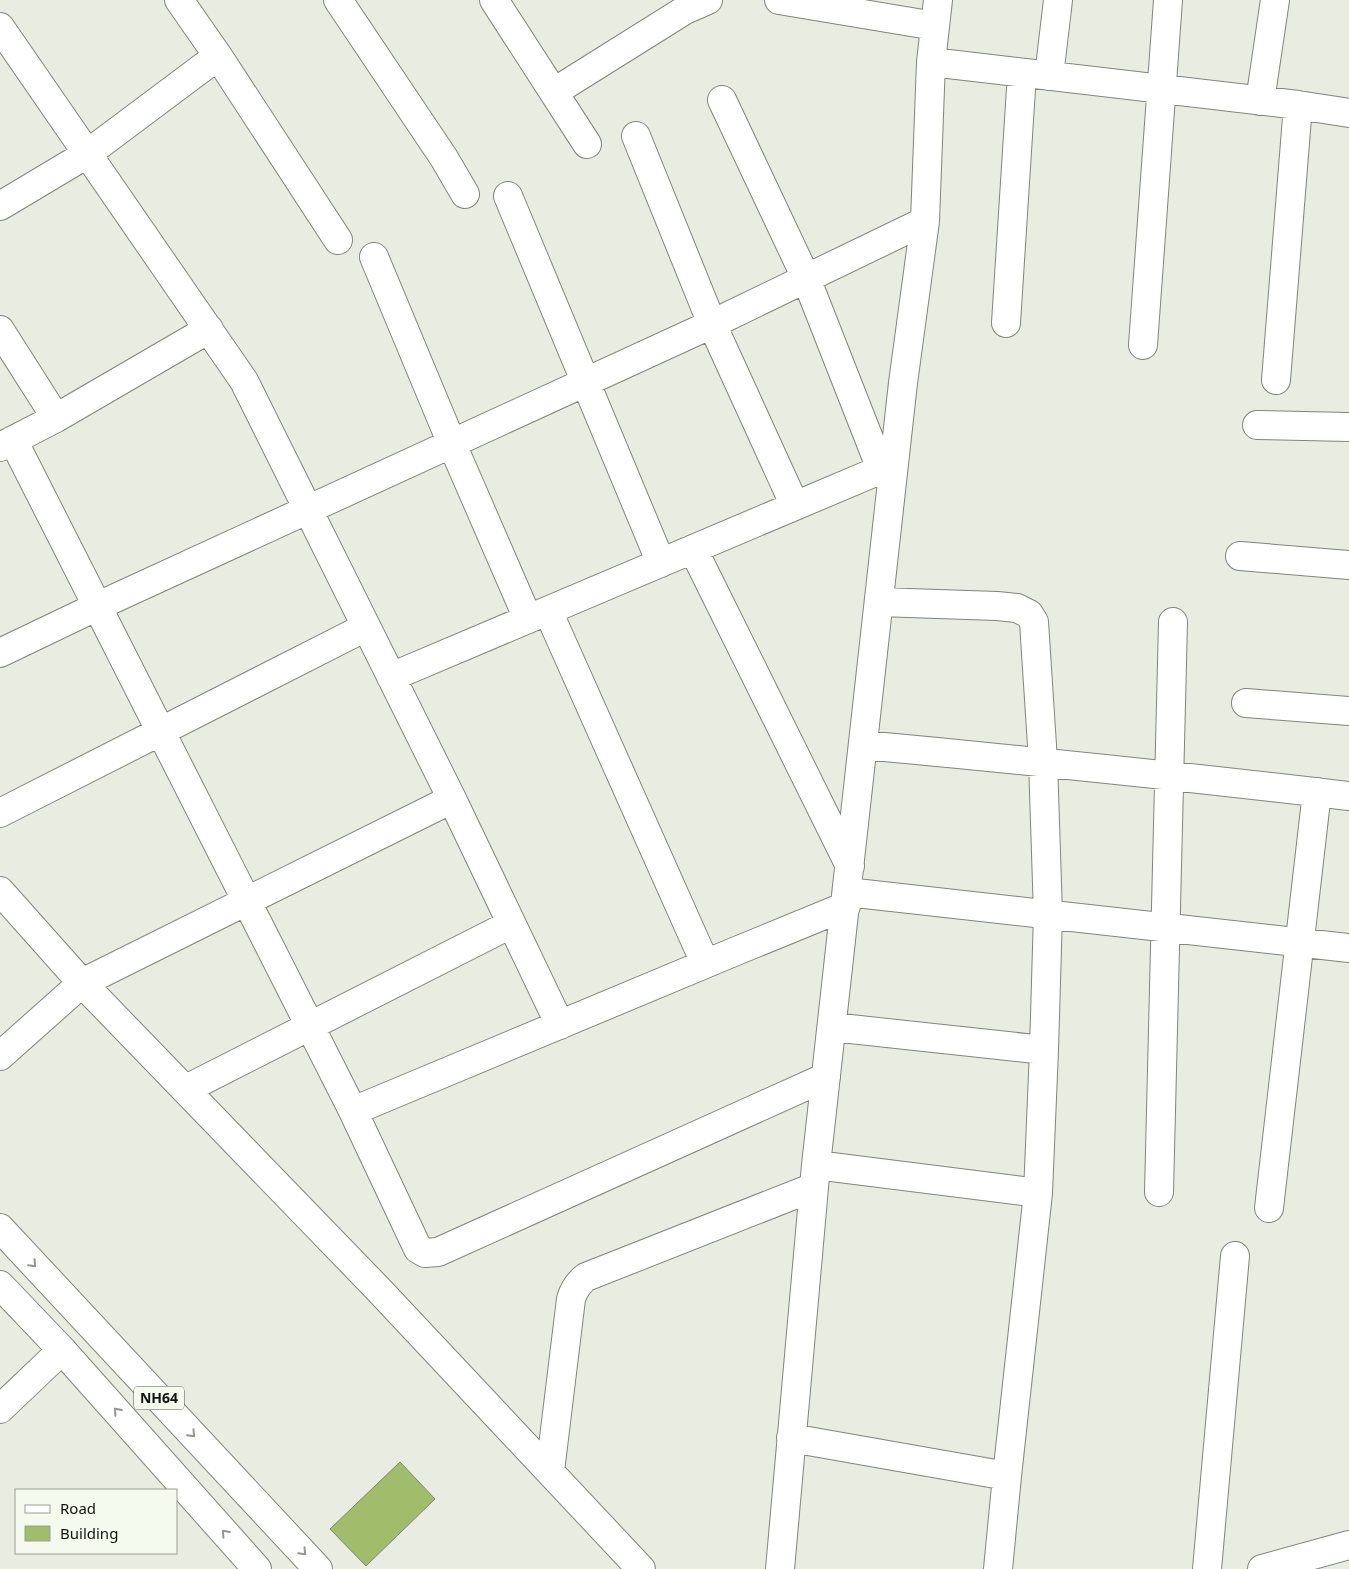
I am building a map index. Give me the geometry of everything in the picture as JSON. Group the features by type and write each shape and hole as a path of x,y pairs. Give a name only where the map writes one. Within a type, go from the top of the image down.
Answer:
{"street":[{"path":"179,0 218,56 338,240"},
{"path":"338,0 444,158 465,194"},
{"path":"494,0 587,144"},
{"path":"554,92 685,10 708,0"},
{"path":"779,0 937,13 931,62 925,221 888,466 879,602 815,1176 780,1569"},
{"path":"1049,76 1058,0"},
{"path":"1143,345 1168,0"},
{"path":"1260,101 1275,0"},
{"path":"0,28 244,381 452,799 560,1025"},
{"path":"0,206 87,154 218,56"},
{"path":"931,62 1298,105 1349,113"},
{"path":"1006,323 1022,73"},
{"path":"722,100 806,278 888,466"},
{"path":"1276,380 1298,105"},
{"path":"636,136 712,324 795,506"},
{"path":"508,196 660,563"},
{"path":"0,653 98,606 712,324 925,221"},
{"path":"374,257 452,444 538,615 705,963"},
{"path":"209,329 56,418 7,444 98,606 353,1111 418,1249 431,1254 438,1252 826,1077"},
{"path":"0,330 56,418"},
{"path":"1257,425 1349,427"},
{"path":"391,677 888,466"},
{"path":"694,549 847,888"},
{"path":"1240,556 1349,565"},
{"path":"879,602 1018,608 1028,614 1034,622 1043,761 1048,914 1044,1050 1038,1193 1006,1476 998,1569"},
{"path":"1159,1192 1173,622"},
{"path":"0,813 366,626"},
{"path":"1246,703 1349,711"},
{"path":"863,745 1170,774 1349,796"},
{"path":"1269,1208 1317,792"},
{"path":"0,1056 82,983 452,799"},
{"path":"353,1111 705,963 847,888 1048,914 1349,948"},
{"path":"0,890 82,983 379,1290 641,1569"},
{"path":"186,1089 511,924"},
{"path":"832,1027 1044,1050"},
{"path":"550,1471 571,1299 574,1289 586,1277 815,1176 1038,1193"},
{"name":"NH64","path":"0,1228 318,1569"},
{"path":"1207,1569 1235,1256"},
{"name":"NH64","path":"0,1285 62,1350 257,1569"},
{"path":"0,1409 62,1350"},
{"path":"791,1438 1006,1476"},
{"path":"1262,1569 1349,1545"}],"building":[{"path":"400,1462 435,1499 366,1566 330,1529"}]}
